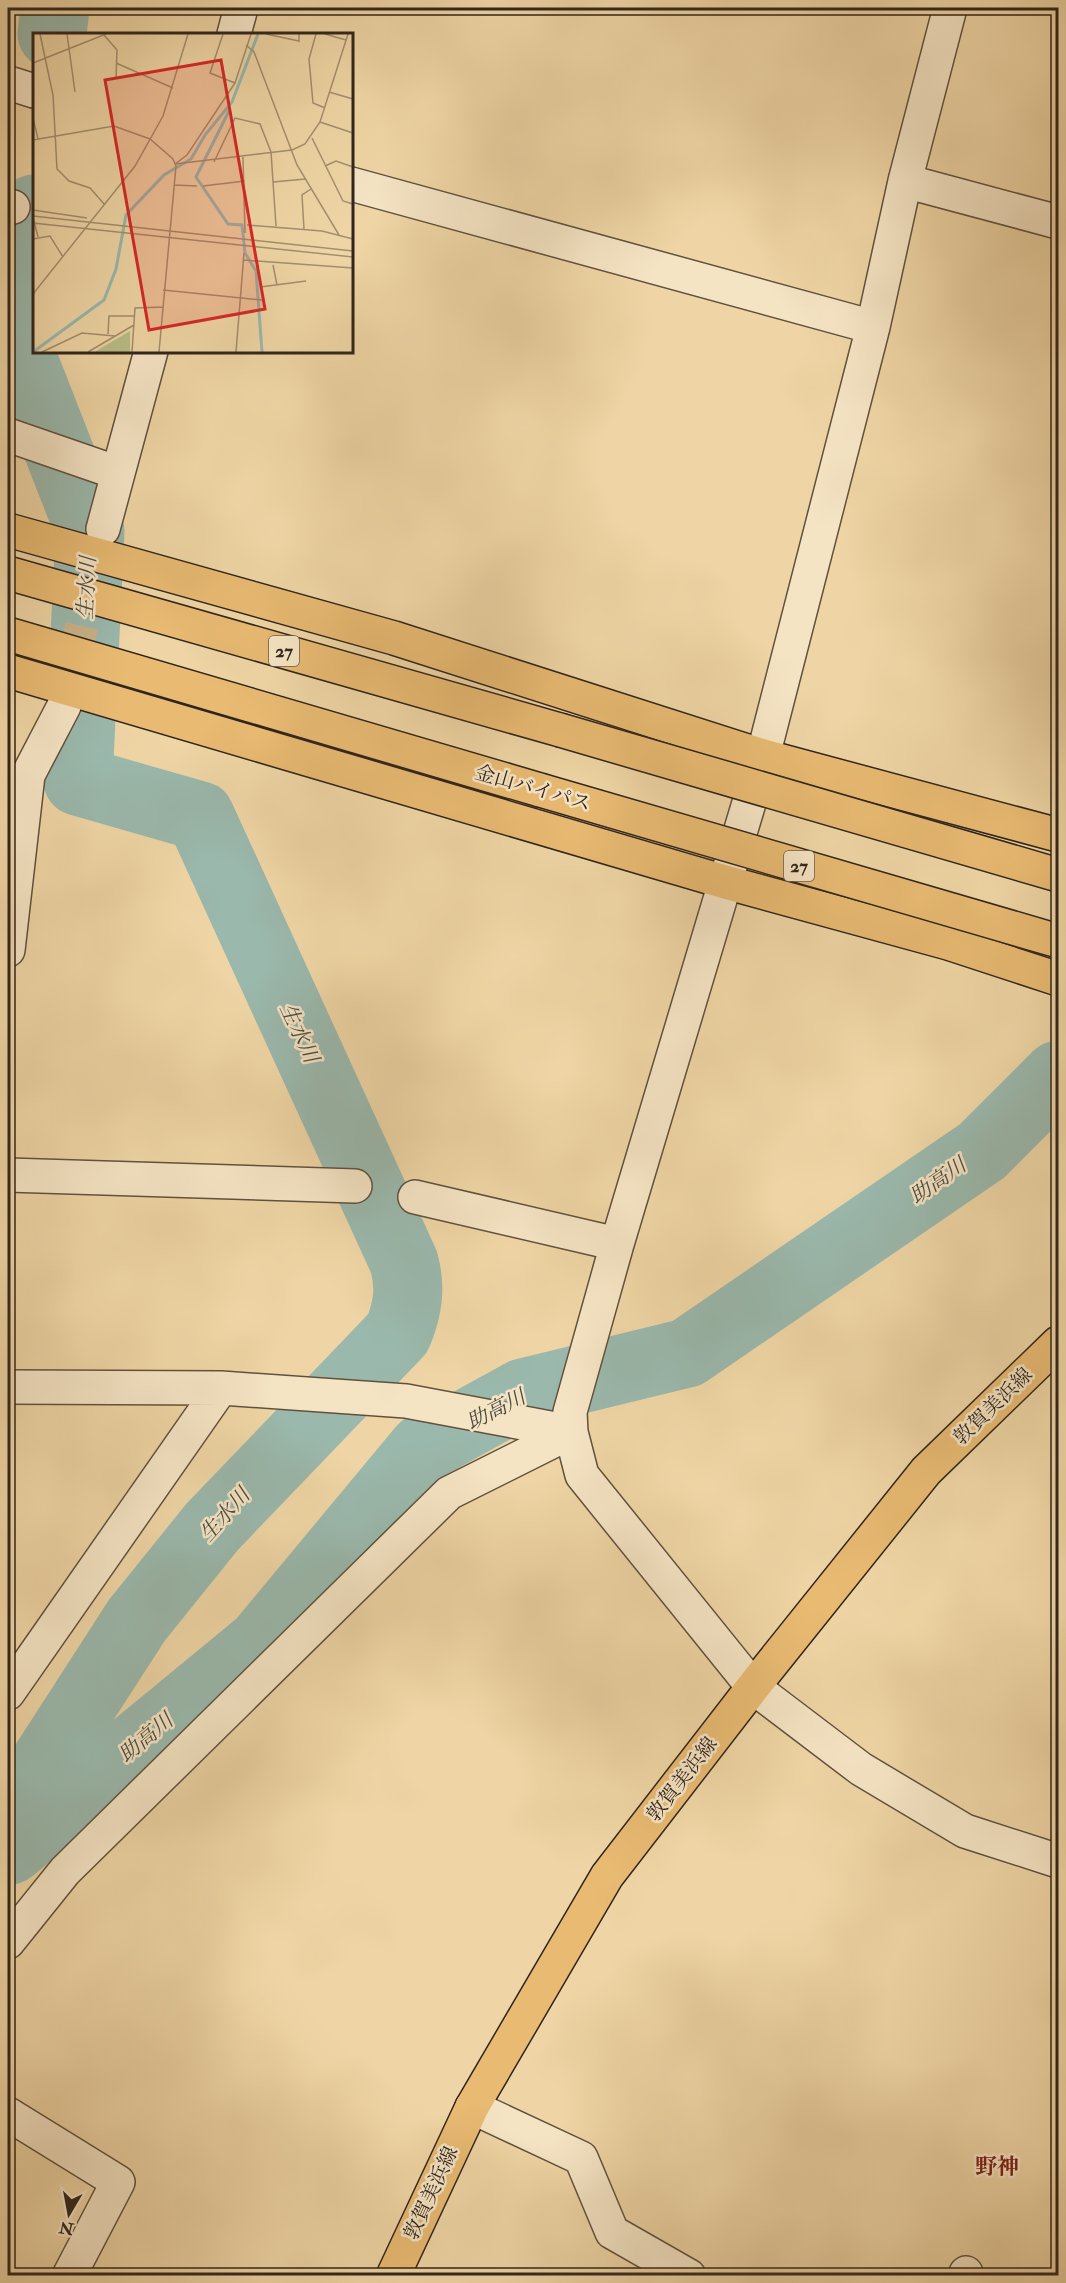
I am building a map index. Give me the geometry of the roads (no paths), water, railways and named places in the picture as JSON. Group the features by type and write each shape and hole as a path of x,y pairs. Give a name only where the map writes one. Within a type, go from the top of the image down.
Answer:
{"main road":[{"path":"8,530 394,638 763,756 1059,835"},
{"name":"27","path":"8,573 560,729 1059,875"},
{"name":"金山バイパス","path":"8,634 1059,941"},
{"path":"8,671 725,882 948,943 1059,979"},
{"name":"敦賀美浜線","path":"393,2276 472,2107 607,1876 753,1687 926,1471 1059,1343"}],"street":[{"path":"234,33 241,8"},
{"path":"950,8 905,181 873,327 763,756 617,1244 571,1422 582,1475 753,1687 861,1769 965,1831 1059,1862"},
{"path":"905,181 1059,222"},
{"path":"352,184 873,327"},
{"path":"103,529 151,352"},
{"path":"8,435 118,473"},
{"path":"8,950 18,773 64,706"},
{"path":"8,1175 354,1186"},
{"path":"415,1197 617,1244"},
{"path":"8,1387 221,1388 406,1401 571,1422"},
{"path":"8,1693 221,1388"},
{"path":"8,1942 64,1871 449,1493 571,1422"},
{"path":"472,2107 581,2158 612,2232 689,2276"},
{"path":"8,2114 118,2182 69,2276"}],"waterway":[{"name":"生水川","path":"52,33 55,8"},
{"name":"生水川","path":"8,1820 137,1620 212,1527 398,1333 404,1315 408,1289 404,1262 200,816 78,781 90,531 20,352 33,219"},
{"name":"助高川","path":"10,1850 261,1643 423,1448 523,1393 687,1353 982,1151 1058,1075"}],"tunnel":[{"path":"64,706 103,529"}],"district":[{"name":"野神","path":"997,2167"}]}
